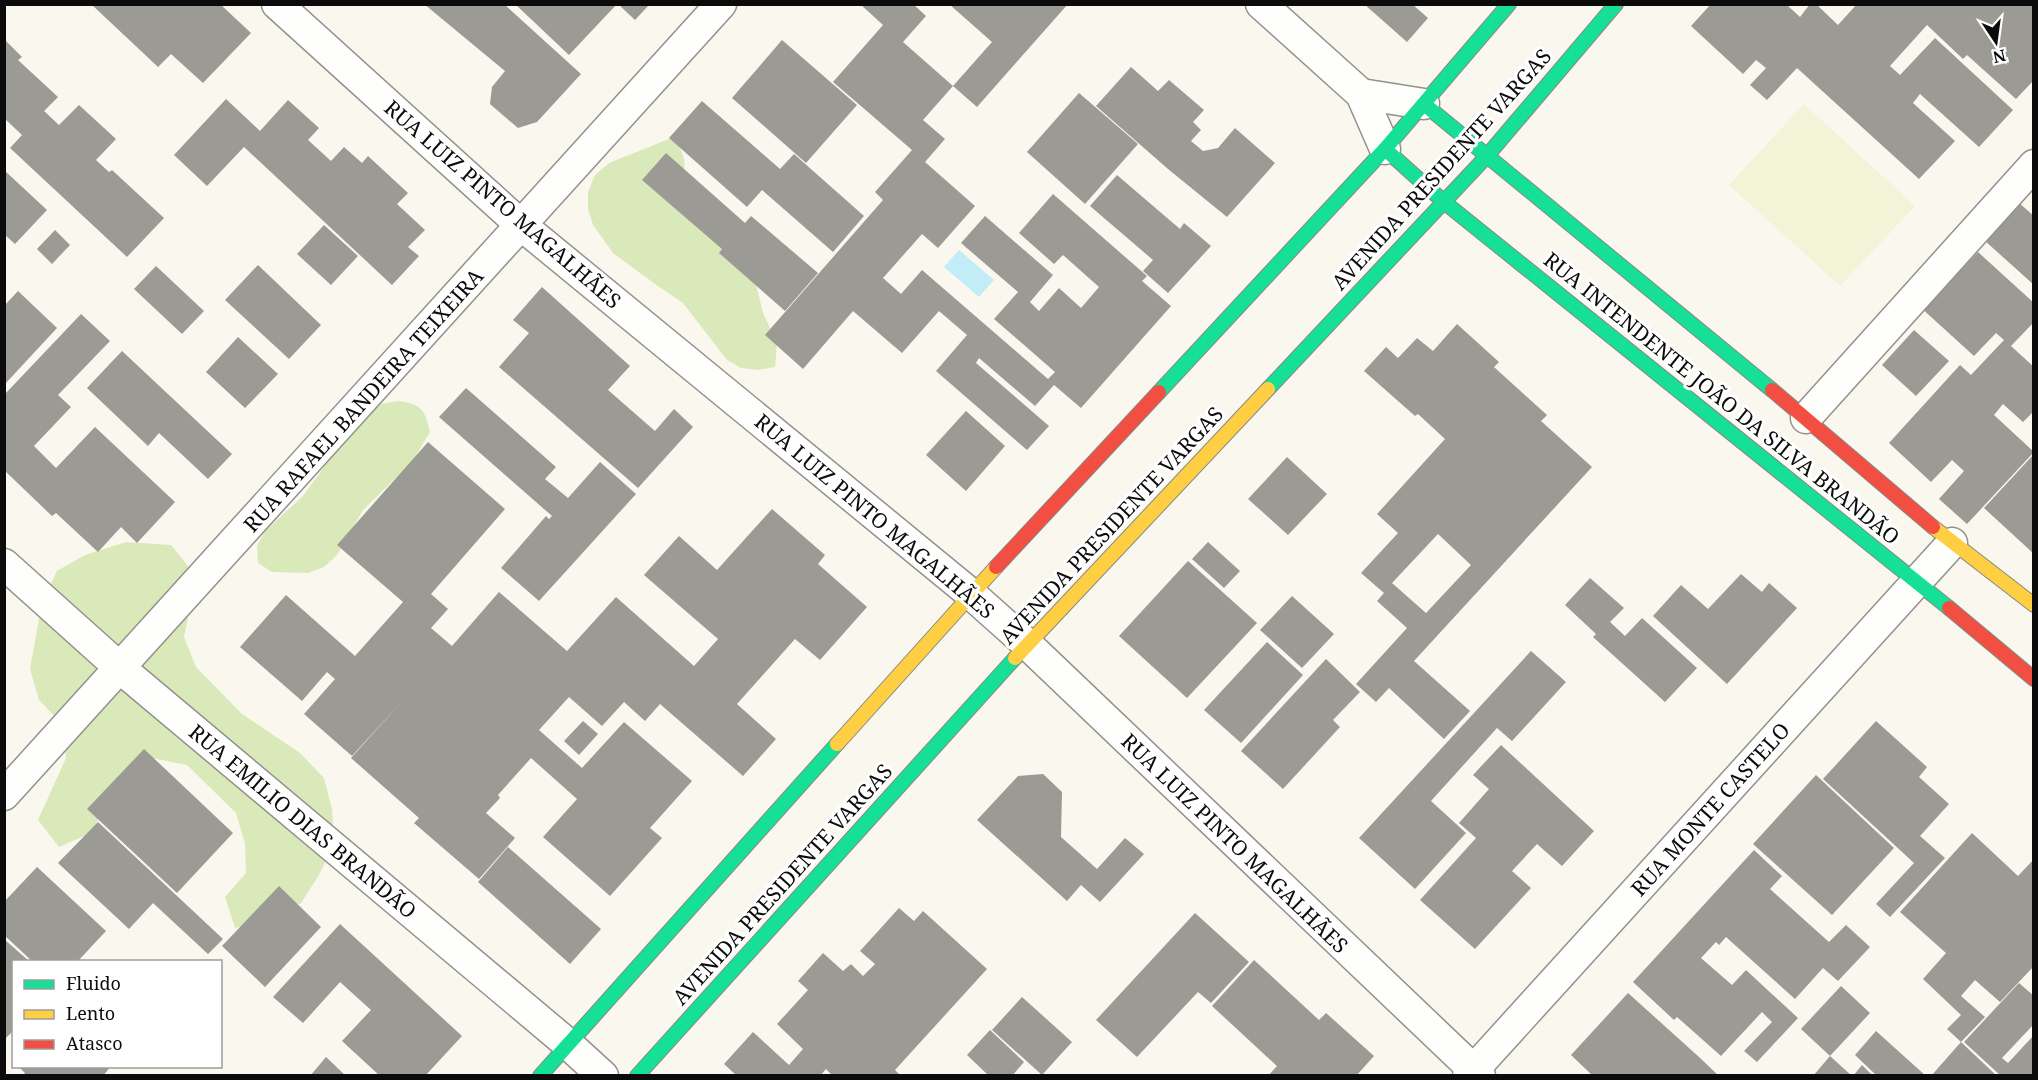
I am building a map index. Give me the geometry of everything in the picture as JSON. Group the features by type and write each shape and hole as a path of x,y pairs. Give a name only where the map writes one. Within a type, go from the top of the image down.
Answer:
{"main road":[{"path":"540,1076 971,594 1385,149 1509,4"},
{"name":"AVENIDA PRESIDENTE VARGAS","path":"637,1076 1027,644 1486,157 1616,4"},
{"name":"RUA INTENDENTE JOÃO DA SILVA BRANDÃO","path":"1424,104 1806,418 1952,543 2034,605"},
{"name":"RUA INTENDENTE JOÃO DA SILVA BRANDÃO","path":"1385,149 1444,201 1917,581 2034,679"}],"street":[{"name":"RUA LUIZ PINTO MAGALHÃES","path":"277,4 521,225 971,594 1027,644 1474,1073"},
{"name":"RUA RAFAEL BANDEIRA TEIXEIRA","path":"4,795 721,4"},
{"path":"1261,4 1361,94 1385,149"},
{"path":"1361,94 1424,104"},
{"path":"1806,418 2034,165"},
{"name":"RUA MONTE CASTELO","path":"1474,1073 1952,543"},
{"name":"RUA EMILIO DIAS BRANDÃO","path":"4,564 120,668 568,1044 603,1076"}],"green space":[{"path":"1804,104 1915,206 1840,286 1729,185"},
{"path":"674,137 684,160 682,185 755,280 763,313 777,343 775,367 758,370 741,368 727,360 683,303 613,253 593,225 588,209 588,192 595,175 609,163"},
{"path":"398,401 421,409 430,432 412,462 363,510 337,555 324,567 308,573 272,572 258,563 257,546 265,531 303,496 335,452 367,415 381,404"},
{"path":"126,542 171,545 192,571 191,604 184,637 196,667 242,714 300,753 324,778 332,809 334,843 319,875 301,903 269,920 235,928 225,897 246,873 245,844 236,813 187,765 152,758 98,820 91,833 59,847 38,820 66,758 63,725 39,700 30,669 42,602 57,571 85,555"}],"water":[{"path":"959,250 994,280 979,297 944,267"}],"building":[{"path":"91,4 220,4 251,33 203,83 171,54 158,67"},
{"path":"424,4 504,4 581,74 537,122 518,128 490,104 492,87 505,71"},
{"path":"515,4 617,4 569,55"},
{"path":"618,4 650,4 635,20"},
{"path":"860,4 913,4 926,16 903,42 953,86 923,120 945,139 925,162 975,206 938,248 922,234 883,278 901,294 922,270 1048,379 1055,372 994,319 1018,292 961,243 985,216 1053,275 1030,302 1039,311 1059,288 1081,308 1099,287 1063,255 1054,264 1019,233 1053,194 1147,276 1142,281 1171,306 1081,408 1054,385 1035,406 979,358 976,363 1049,426 1027,450 936,371 967,335 939,311 902,353 853,311 803,369 765,335 883,200 875,192 912,150 833,82 883,25"},
{"path":"949,4 1068,4 977,107 953,86 992,42"},
{"path":"1364,4 1412,4 1428,18 1407,42"},
{"path":"1711,4 1790,4 1788,6 1800,17 1810,4 1816,4 1838,25 1857,4 2034,4 2034,80 2016,99 1967,55 1963,59 1927,25 1890,66 1900,75 1935,38 2013,110 1979,147 1920,94 1913,103 1955,141 1919,179 1797,68 1767,100 1750,85 1766,68 1756,60 1743,74 1691,26"},
{"path":"5,40 22,57 18,60 58,97 44,111 59,125 79,105 116,139 96,160 109,172 112,170 164,218 127,257 10,148 22,135 5,119"},
{"path":"782,40 857,105 806,163 732,98"},
{"path":"1131,67 1158,91 1169,80 1204,110 1193,122 1201,130 1191,141 1203,151 1218,148 1235,128 1275,163 1227,217 1096,106"},
{"path":"1079,93 1138,144 1085,204 1027,152"},
{"path":"226,99 260,131 288,100 319,128 308,140 331,161 344,147 362,163 368,156 408,193 397,204 425,230 408,247 419,256 392,285 244,147 207,186 174,155"},
{"path":"702,101 780,169 794,154 864,216 833,252 762,190 747,207 669,138"},
{"path":"666,153 745,223 751,216 818,273 785,311 719,253 722,249 642,180"},
{"path":"4,170 47,210 15,244 4,234"},
{"path":"1117,175 1180,229 1184,223 1211,246 1168,293 1143,271 1153,260 1090,206"},
{"path":"2019,203 2034,216 2034,285 1984,240"},
{"path":"324,225 358,256 331,285 297,254"},
{"path":"55,230 70,245 52,264 37,249"},
{"path":"1978,252 2034,303 2034,322 2011,346 2034,367 2034,411 2023,422 2003,404 1994,415 2034,452 1967,524 1939,499 1964,471 1952,460 1931,482 1889,443 1960,365 1971,375 2004,340 1996,333 1974,356 1919,306 1940,282 1946,286"},
{"path":"258,265 321,325 289,359 225,300"},
{"path":"156,266 204,311 182,334 134,289"},
{"path":"542,287 630,366 608,390 655,431 674,409 693,427 638,488 499,367 529,333 513,320"},
{"path":"18,291 57,328 5,384 5,305"},
{"path":"81,314 110,341 58,395 71,407 34,446 56,468 95,427 175,502 137,543 121,527 98,552 56,513 52,516 5,471 5,394"},
{"path":"1457,324 1499,362 1494,367 1547,415 1541,421 1592,467 1414,661 1470,711 1444,739 1389,688 1376,702 1356,684 1407,628 1377,601 1384,593 1361,573 1398,533 1377,514 1445,439 1364,371 1386,347 1398,358 1417,338 1433,351","holes":["1438,534 1471,565 1426,613 1392,583"]},
{"path":"1914,330 1949,361 1916,396 1882,365"},
{"path":"238,337 278,374 245,408 206,372"},
{"path":"122,351 232,454 208,479 159,433 148,446 87,388"},
{"path":"466,388 556,467 545,479 568,498 600,462 636,494 539,601 501,568 546,516 549,519 552,516 439,417"},
{"path":"966,411 1005,446 966,491 926,455"},
{"path":"428,442 505,509 431,594 448,609 431,628 452,646 499,592 567,651 616,597 694,666 718,639 644,575 679,536 717,570 772,509 825,555 818,564 867,607 820,660 795,639 737,704 776,739 743,776 660,704 645,721 624,702 602,726 569,697 539,730 582,768 624,722 692,781 650,828 662,838 610,896 543,837 577,799 531,758 498,795 500,798 486,813 515,838 479,879 414,823 419,818 351,758 404,699 352,756 304,714 335,679 327,672 302,701 240,647 286,595 355,656 403,602 337,545"},
{"path":"2034,454 2034,554 1984,508"},
{"path":"1287,457 1327,494 1288,535 1248,499"},
{"path":"1208,542 1240,571 1224,588 1192,559"},
{"path":"1188,561 1257,623 1187,698 1119,636"},
{"path":"1741,574 1762,592 1769,583 1797,608 1727,684 1653,616 1681,585 1708,609"},
{"path":"1590,578 1624,608 1610,622 1625,636 1642,618 1697,668 1665,702 1593,637 1596,634 1565,605"},
{"path":"1292,596 1334,634 1302,668 1260,630"},
{"path":"1267,642 1303,675 1241,743 1204,710"},
{"path":"1531,651 1566,682 1512,741 1497,728 1431,801 1466,833 1415,889 1359,838"},
{"path":"1326,659 1360,692 1333,720 1340,727 1283,789 1241,751"},
{"path":"583,721 598,734 579,755 564,741"},
{"path":"1876,721 1927,767 1919,777 1949,804 1920,836 1945,858 1890,917 1876,904 1914,863 1823,779"},
{"path":"1501,745 1594,831 1562,866 1537,844 1512,871 1531,888 1475,949 1420,900 1476,838 1459,823 1489,789 1473,775"},
{"path":"144,749 233,833 177,893 87,809"},
{"path":"1043,774 1062,792 1061,837 1097,869 1125,838 1144,854 1100,902 1081,885 1067,901 977,820 1018,776"},
{"path":"1816,775 1894,848 1832,915 1753,844"},
{"path":"98,822 223,939 208,954 153,903 129,929 58,863"},
{"path":"1972,833 2018,876 2034,859 2034,966 2000,1002 1975,980 1961,996 1985,1017 1961,1042 1947,1029 1961,1015 1923,979 1946,953 1900,912"},
{"path":"508,847 601,929 570,964 478,882"},
{"path":"1754,850 1782,876 1770,889 1829,942 1846,925 1870,947 1838,981 1823,968 1795,999 1726,937 1719,945 1716,942 1701,958 1732,985 1746,970 1798,1018 1757,1062 1744,1051 1772,1022 1762,1012 1721,1056 1677,1017 1674,1020 1633,982"},
{"path":"37,867 106,931 79,960 31,960 4,935 4,902"},
{"path":"279,886 321,927 265,987 222,946"},
{"path":"899,908 914,921 923,911 987,969 895,1070 901,1076 833,1076 826,1069 820,1076 737,1076 724,1064 753,1032 789,1065 803,1049 777,1024 808,990 798,981 823,953 843,971 851,964 863,976 875,964 860,951"},
{"path":"1195,913 1249,962 1211,1003 1198,992 1137,1057 1096,1020"},
{"path":"340,924 462,1036 425,1076 380,1076 342,1041 371,1010 340,982 303,1023 273,997"},
{"path":"4,939 28,960 12,960 12,1032 4,1040"},
{"path":"1254,960 1319,1020 1326,1013 1374,1056 1356,1076 1268,1076 1277,1066 1212,1006"},
{"path":"2019,983 2034,996 2034,1024 2002,1058 2008,1063 2034,1035 2034,1076 2001,1076 1964,1042"},
{"path":"1841,986 1870,1013 1830,1056 1801,1029"},
{"path":"1628,993 1719,1076 1593,1076 1571,1055"},
{"path":"1022,997 1072,1042 1042,1075 992,1030"},
{"path":"990,1030 1024,1062 1012,1076 989,1076 967,1055"},
{"path":"1876,1031 1926,1076 1877,1076 1855,1055"},
{"path":"1961,1042 1997,1076 1931,1076"},
{"path":"1830,1056 1852,1076 1813,1076"},
{"path":"326,1057 346,1076 310,1076"},
{"path":"1862,1065 1873,1076 1853,1076"},
{"path":"20,1068 109,1068 103,1076 22,1076 25,1073"}],"traffic: fast":[{"path":"1159,392 1385,149 1509,4"},
{"path":"1268,389 1486,157 1616,4"},
{"path":"1424,104 1772,390"},
{"path":"1385,149 1444,202 1949,608"},
{"path":"637,1076 1015,658"},
{"path":"540,1076 837,744"}],"traffic: slow":[{"path":"1015,658 1268,389"},
{"path":"1933,527 2034,605"},
{"path":"837,744 996,567"}],"traffic: jam":[{"path":"1772,390 1933,527"},
{"path":"996,567 1159,392"},
{"path":"1949,608 2034,679"}]}
